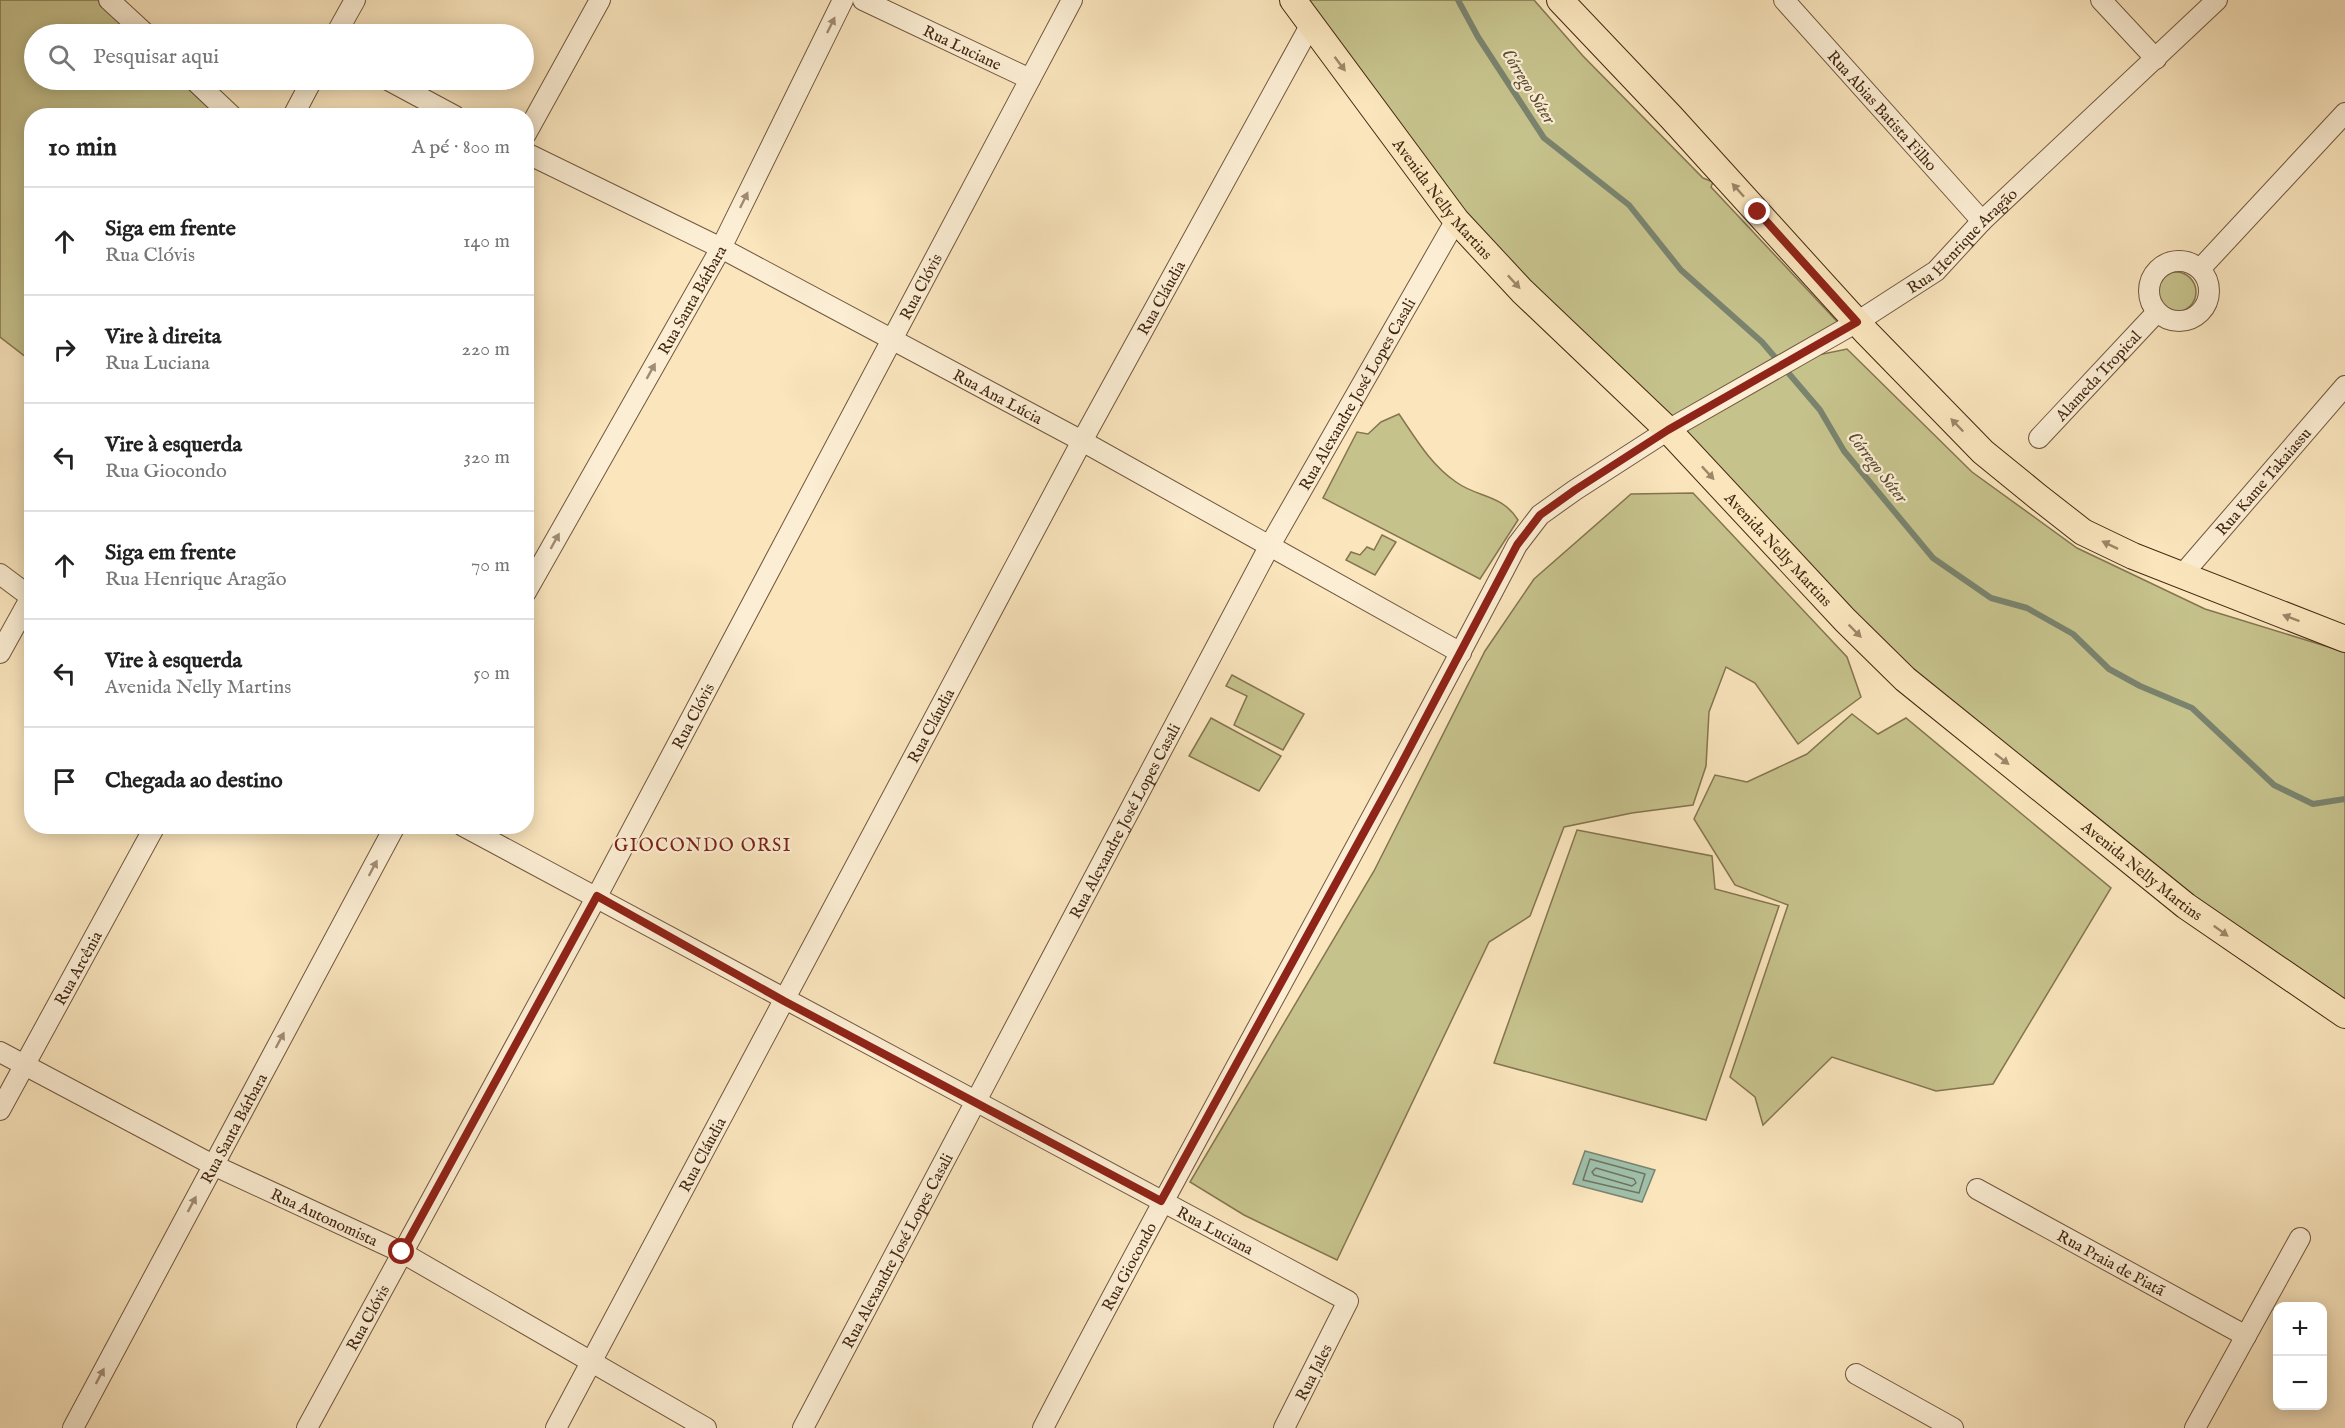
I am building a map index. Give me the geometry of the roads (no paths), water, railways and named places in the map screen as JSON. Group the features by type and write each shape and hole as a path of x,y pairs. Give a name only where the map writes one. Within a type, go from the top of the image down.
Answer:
{"main road":[{"name":"Avenida Nelly Martins","path":"1293,0 1456,220 1522,291 1668,430 1845,621 1905,679 2186,906 2345,1015"},
{"path":"1560,0 1671,117 1857,322 1983,452 2037,496 2083,532 2133,556 2345,639"}],"street":[{"path":"342,24 355,0"},
{"path":"534,120 600,0"},
{"name":"Rua Santa Bárbara","path":"534,578 721,248 843,0"},
{"name":"Rua Luciane","path":"863,0 1030,79"},
{"name":"Rua Clóvis","path":"307,1428 597,896 1072,0"},
{"name":"Rua Abias Batista Filho","path":"1784,0 1982,221"},
{"path":"2101,0 2156,59"},
{"name":"Rua Henrique Aragão","path":"1668,430 1857,322 1936,271 1982,221 2217,0"},
{"path":"111,1 135,24"},
{"name":"Rua Cláudia","path":"556,1428 1082,441 1311,24"},
{"path":"205,90 224,108"},
{"path":"296,108 306,90"},
{"path":"407,90 440,108"},
{"path":"2200,269 2345,113"},
{"name":"Rua Ana Lúcia","path":"534,157 721,248 1082,441 1461,653"},
{"name":"Rua Alexandre José Lopes Casali","path":"803,1428 1269,547 1456,220"},
{"path":"2175,260 2189,262 2200,269 2209,291 2207,302 2200,312 2190,319 2178,321 2167,319 2157,312 2150,301 2148,287 2152,274 2162,265 2175,260"},
{"name":"Alameda Tropical","path":"2039,438 2157,312"},
{"name":"Rua Kame Takaiassu","path":"2182,575 2345,386"},
{"name":"Rua Giocondo","path":"1043,1428 1161,1201 1461,653 1517,545 1540,515 1668,430"},
{"path":"0,574 24,592"},
{"path":"0,653 24,610"},
{"name":"Rua Arcênia","path":"0,1110 151,834"},
{"name":"Rua Santa Bárbara","path":"73,1428 391,834"},
{"name":"Rua Luciana","path":"478,834 597,896 784,1001 975,1100 1348,1301 1342,1317"},
{"name":"Rua Autonomista","path":"0,1052 213,1166 402,1252 591,1364 706,1428"},
{"name":"Rua Praia de Piatã","path":"1977,1189 2246,1336"},
{"path":"2195,1428 2300,1238"},
{"name":"Rua Jales","path":"1284,1428 1342,1317"},
{"path":"1856,1374 1953,1428"}],"water":[{"path":"1585,1151 1655,1170 1642,1202 1573,1184"}],"waterway":[{"name":"Córrego Sóter","path":"1458,0 1478,37 1544,138 1629,205 1681,270 1762,342 1820,410 1844,451 1933,558 1991,598 2027,608 2073,634 2109,669 2140,686 2192,708 2274,785 2313,804 2345,799"}],"district":[{"name":"GIOCONDO ORSI","path":"703,845"}]}
